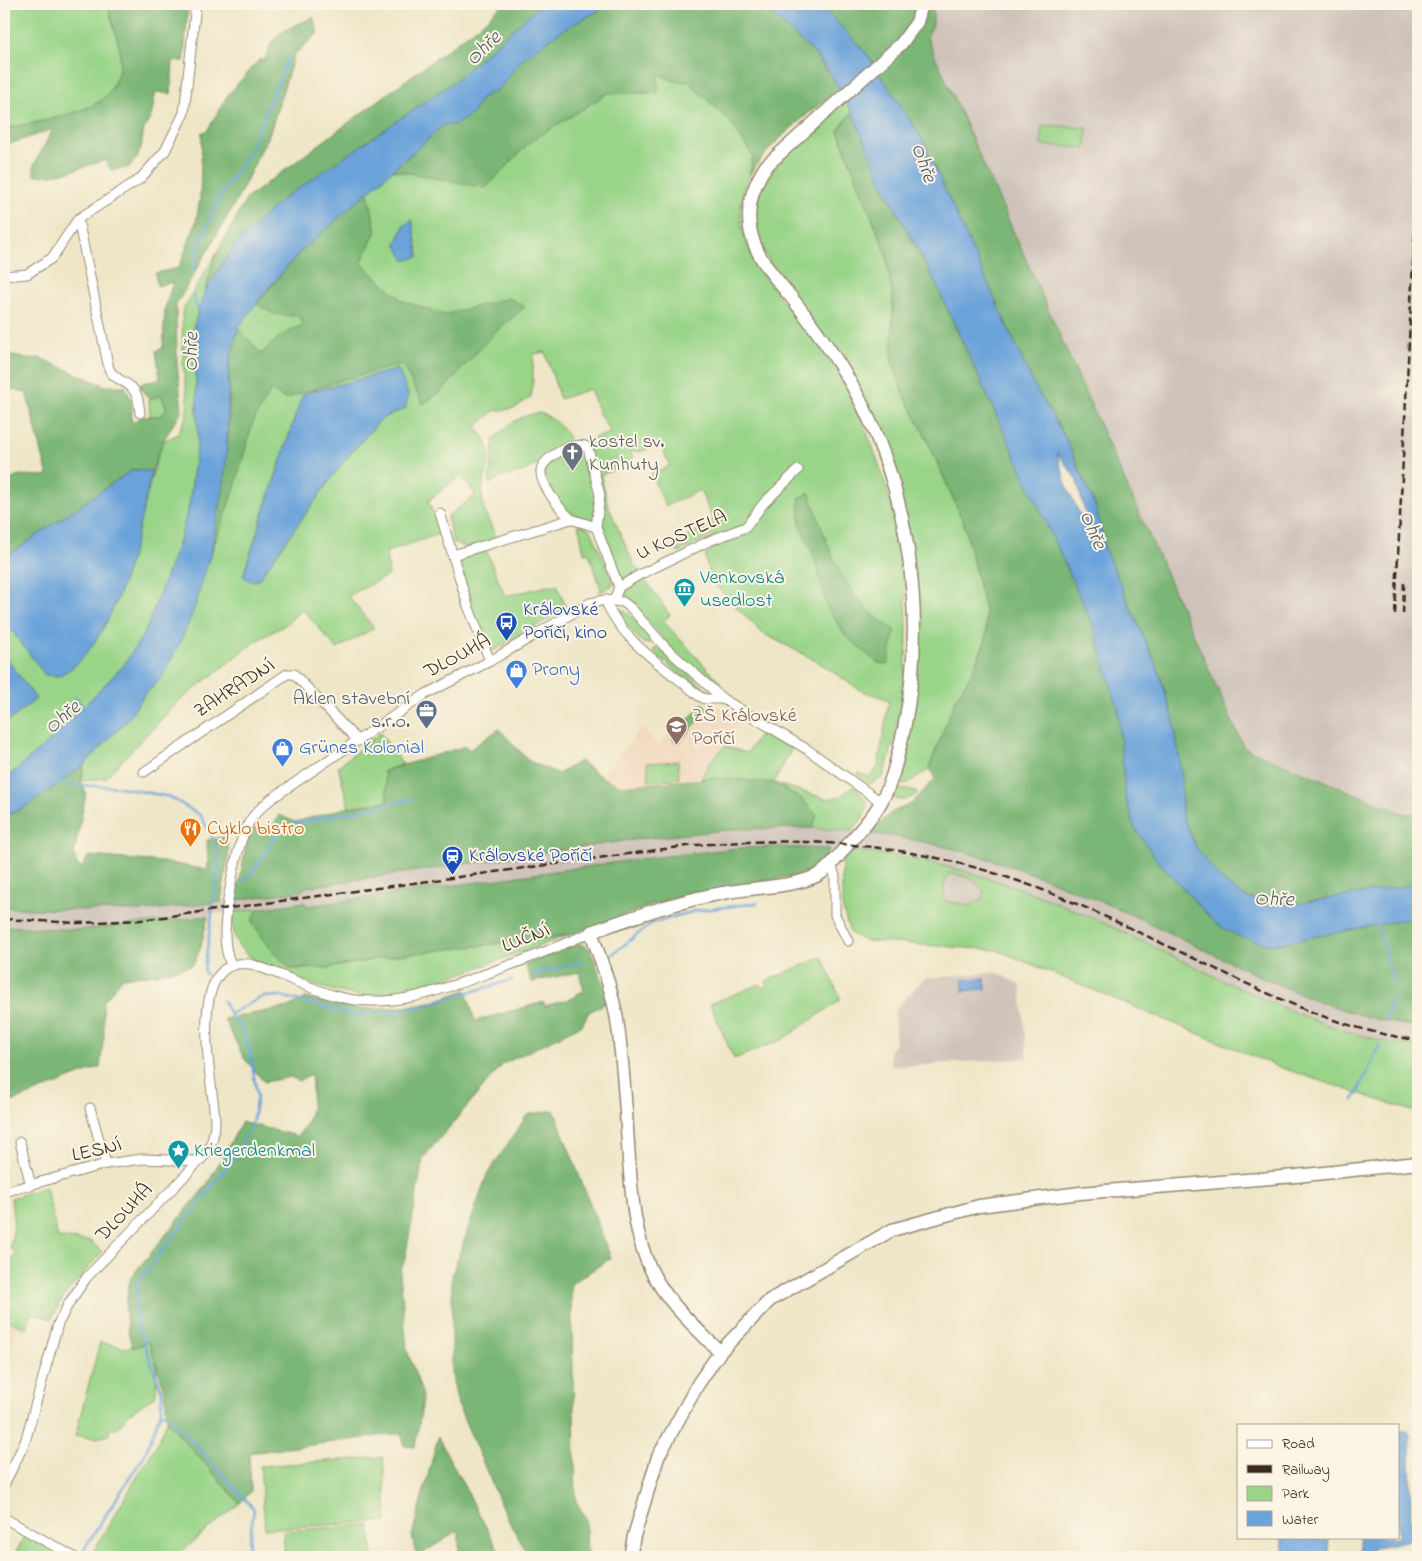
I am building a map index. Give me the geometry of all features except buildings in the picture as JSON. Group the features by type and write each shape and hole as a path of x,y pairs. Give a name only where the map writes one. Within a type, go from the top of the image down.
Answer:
{"street":[{"path":"4,276 27,274 52,258 78,219 140,179 165,151 184,113 196,4"},
{"name":"LUČNÍ","path":"231,965 244,964 255,966 336,996 355,1000 397,999 432,994 546,952 591,932 668,905 722,893 799,882 819,875 870,819 881,802 890,782 902,739 913,659 912,587 908,548 900,508 878,441 860,399 826,342 760,255 754,244 749,219 752,191 766,166 901,44 917,22 922,4"},
{"path":"78,219 109,369 118,379 132,387 137,395 140,413"},
{"name":"U KOSTELA","path":"571,519 559,508 541,477 541,470 545,460 577,444 583,444 588,448 600,495 596,527 619,587 639,575 709,541 746,527 763,504 798,470"},
{"path":"440,513 468,606 490,661"},
{"path":"453,555 571,519 596,527"},
{"path":"610,600 619,587"},
{"path":"610,600 631,608 665,647 723,699 816,755 881,802"},
{"path":"610,600 625,634 660,666 699,696 705,699 723,699"},
{"name":"DLOUHÁ","path":"4,1485 25,1442 58,1324 68,1303 87,1277 200,1160 212,1145 215,1122 206,1021 215,981 223,970 231,965 226,949 225,924 244,834 255,812 271,799 358,742 395,713 426,694 490,661 590,603 610,600"},
{"name":"ZAHRADNÍ","path":"144,772 287,674 294,674 358,742"},
{"path":"831,864 834,876 835,915 848,941"},
{"path":"591,932 610,985 617,1020 634,1214 642,1248 650,1268 664,1293 681,1314 720,1352"},
{"path":"90,1108 106,1164"},
{"path":"20,1142 31,1186"},
{"name":"LESNÍ","path":"4,1192 106,1164 142,1159 200,1160"},
{"path":"630,1557 634,1536 658,1456 698,1384 720,1352 770,1300 892,1230 979,1206 1080,1193 1296,1176 1418,1163"},
{"path":"4,1518 73,1557"}],"shaded area":[{"path":"933,4 1418,4 1418,814 1405,814 1245,750 927,38 933,24"},
{"name":"ZŠ Královské Poříčí","path":"718,706 739,720 729,743 710,762 701,779 621,786 601,777 641,728 659,745 668,734 678,744 709,709 714,711"},
{"path":"812,828 890,835 969,852 1024,869 1117,908 1305,997 1357,1015 1418,1027 1418,1047 1352,1034 1298,1015 1108,926 1017,888 964,871 915,859 847,850 811,848 688,853 308,906 304,903 78,930 4,926 4,907 141,911 302,891 306,887 638,839 737,829"},
{"path":"950,872 972,878 984,891 982,900 977,900 971,906 945,901 943,887"},
{"path":"997,972 1021,986 1027,1058 891,1067 890,1050 895,1044 895,1010 925,978"},
{"path":"4,1318 18,1326 4,1372"}],"green space":[{"path":"4,4 108,4 118,41 120,64 113,85 104,98 79,111 4,129"},
{"path":"108,4 188,4 184,61 173,61 171,94 156,92 151,117 144,129 141,148 137,158 128,168 111,170 106,162 107,160 52,175 34,175 34,165 53,129 4,146 4,129 79,111 100,101 107,94 118,74 120,64 118,41"},
{"path":"503,4 541,4 454,82 352,152 235,245 205,291 216,254 247,198 479,26"},
{"path":"611,4 760,4 813,52 839,88 782,136 756,164 747,180 742,196 741,220 747,244 758,267 773,289 824,352 837,372 861,418 880,467 894,518 903,570 907,622 905,675 897,727 883,777 870,784 858,775 859,773 870,777 878,767 889,700 860,690 815,660 762,633 718,588 710,576 705,557 715,545 716,534 677,553 675,546 713,520 700,490 666,506 651,474 670,466 660,443 641,452 630,451 634,461 601,475 607,503 634,565 640,572 621,581 598,526 602,499 586,440 611,433 599,413 590,389 560,399 545,352 534,354 531,397 515,408 494,411 476,427 483,437 489,454 482,503 497,539 467,548 453,542 447,517 476,495 461,475 428,501 442,533 386,552 389,575 348,596 374,628 337,649 302,609 285,625 256,641 179,701 105,778 81,781 84,765 129,718 144,695 161,679 211,553 223,489 227,451 229,365 238,328 266,291 358,201 416,149 481,98 500,88 523,58","holes":["398,369 406,408 381,419 343,462 258,580 243,575 302,396 309,392"]},
{"path":"611,4 760,4 813,52 839,88 802,118 779,140 749,176 753,157 732,124 689,82 674,81 658,74 658,93 608,93 530,142 486,188 393,170 445,124 472,114 481,98 500,88 523,58 561,31"},
{"path":"819,4 933,4 933,24 927,38 1244,748 1405,814 1418,814 1418,884 1314,902 1289,905 1266,903 1245,897 1220,881 1197,849 1182,815 1181,770 1174,721 1158,669 1105,550 1096,507 1066,439 1034,385 921,137 867,54"},
{"path":"313,17 318,33 294,55 270,132 238,198 176,305 177,363 182,410 163,441 152,471 132,470 4,558 4,483 20,475 48,476 26,392 4,388 4,354 28,359 40,358 105,386 125,386 131,404 131,423 142,417 161,416 167,409 161,395 149,400 139,384 160,379 156,351 163,348 165,308 173,282 157,286 155,273 179,268 196,222 200,198 202,132 207,131 227,96 260,59 265,60 272,42 288,28"},
{"path":"846,102 852,112 838,131 886,253 893,301 892,361 903,393 925,435 964,523 986,615 986,639 972,673 955,700 930,769 908,783 902,784 895,779 918,615 878,432 770,264 757,236 754,215 759,196 768,177 798,143"},
{"path":"852,112 885,189 935,282 1093,624 1118,709 1125,796 1134,827 1157,860 1216,924 1271,945 1418,917 1418,1027 1387,1022 1358,1014 1300,994 1112,906 1033,874 993,860 952,849 911,839 868,833 892,812 911,804 935,779 930,769 931,763 955,700 972,673 986,639 986,615 964,523 925,435 903,393 892,361 893,301 886,253 838,131"},
{"path":"1042,125 1087,128 1086,148 1041,145"},
{"path":"368,192 376,231 361,263 403,301 444,315 509,298 525,307 495,332 442,391 423,404 402,364 342,380 285,399 271,390 253,422 234,490 211,553 223,489 229,425 229,365 238,328 261,354 277,339 303,324 300,317 274,314 257,304 301,251"},
{"path":"216,254 194,325 198,438 189,506 180,539 146,630 124,665 52,739 4,780 4,725 36,699 4,655 4,620 16,635 83,658 104,626 117,600 132,554 151,478 163,441 177,435 186,418 188,402 183,366 182,311"},
{"path":"161,395 167,408 161,416 150,416 149,400"},
{"path":"539,413 552,419 560,426 569,437 566,442 550,456 531,467 489,484 494,439 519,419"},
{"path":"572,449 584,454 592,470 596,496 592,522 574,514 563,506 544,478 546,463"},
{"path":"809,492 831,552 849,587 861,603 876,617 895,630 888,665 876,662 845,635 826,605 816,562 800,523 799,499"},
{"path":"578,523 591,530 612,579 613,585 600,592 601,589 589,553 584,553"},
{"path":"486,550 505,596 557,584 566,608 490,653 471,604 458,559"},
{"path":"643,577 670,615 663,621 721,683 716,688 673,650 626,595 624,588"},
{"path":"614,606 625,611 634,619 650,638 650,644 643,643 617,615"},
{"path":"655,648 658,648 713,695 708,697 655,654 653,652"},
{"path":"703,703 709,709 678,744 672,738"},
{"path":"499,729 529,761 558,774 580,761 601,777 621,786 716,778 773,783 803,800 817,816 812,828 737,829 638,839 306,887 302,891 236,900 249,830 273,825 279,815 295,822 349,807 388,801 384,771 466,746 469,750"},
{"path":"763,730 792,748 774,783 716,778 701,779 710,762 725,746 747,753"},
{"path":"380,733 403,764 384,771 388,801 349,807 338,766"},
{"path":"678,761 679,778 649,781 647,763"},
{"path":"84,765 81,781 86,793 74,854 78,866 83,867 88,856 163,862 208,870 207,840 225,837 229,850 221,902 141,911 4,907 4,817 29,805"},
{"path":"774,783 827,799 840,797 853,786 864,798 867,808 852,831 812,828 817,816 803,800"},
{"path":"897,788 917,792 917,794 907,799 897,799 891,796 891,792"},
{"path":"739,848 830,849 820,866 803,874 667,900 570,935 398,955 328,968 290,969 269,947 252,922 258,909 304,902 308,906 640,859"},
{"path":"852,851 922,861 992,879 1074,910 1238,988 1296,1013 1356,1034 1386,1042 1418,1047 1418,1113 1279,1067 997,950 865,941 850,933 842,906 842,862","holes":["949,873 972,878 984,891 982,900 977,900 971,906 945,901 943,887"]},
{"path":"258,909 252,922 328,968 398,955 570,935 417,989 391,994 364,996 316,986 278,971 247,954 239,946 235,938 233,912"},
{"path":"208,916 201,947 193,965 156,974 123,977 103,1002 104,1035 100,1067 4,1105 4,926 78,930"},
{"path":"580,943 590,949 610,1001 589,1012 582,1025 503,1064 423,1158 405,1259 400,1272 407,1350 422,1393 422,1406 415,1447 404,1446 402,1433 249,1453 251,1491 240,1503 167,1421 165,1392 149,1342 133,1348 126,1313 131,1277 206,1186 242,1122 297,1136 307,1122 312,1099 311,1074 298,1081 291,1077 264,1082 244,1058 224,1019 288,1007 306,998 359,1009 403,1007 435,1001 466,990 475,1021 544,1002 545,1006 576,997 576,994 584,991 579,972 532,982 525,965"},
{"path":"822,957 841,1000 783,1039 734,1059 710,1004 760,984 762,988 767,986 766,981"},
{"path":"554,1110 611,1258 571,1284 576,1501 586,1519 587,1557 529,1557 505,1514 458,1405 452,1376 452,1275 487,1175 527,1115"},
{"path":"46,1187 58,1238 90,1241 102,1252 63,1297 51,1319 31,1313 26,1329 4,1318 4,1270 17,1254 10,1248 14,1226 11,1198"},
{"path":"100,1342 126,1348 149,1342 157,1366 156,1395 129,1414 116,1429 111,1428 108,1435 96,1438 75,1436"},
{"path":"167,1421 240,1503 175,1557 90,1557 159,1440"},
{"path":"438,1437 502,1557 459,1557 459,1530 417,1557 412,1536"},
{"path":"383,1457 387,1521 265,1529 260,1466"},
{"path":"370,1525 373,1557 285,1557 283,1531"},
{"path":"25,1536 65,1557 13,1557"}],"water":[{"path":"541,4 611,4 561,31 523,58 500,88 481,98 472,114 455,125 445,124 301,251 266,291 238,328 229,365 227,451 223,489 211,553 194,610 180,643 161,679 144,695 129,718 84,765 29,805 4,817 4,780 52,739 124,665 146,630 180,539 189,506 198,438 194,325 205,291 235,245 280,201 454,82"},
{"name":"Ohře","path":"760,4 819,4 867,54 921,137 1034,385 1066,439 1096,507 1105,550 1158,669 1174,721 1181,770 1182,815 1197,849 1222,881 1245,897 1267,903 1289,905 1418,884 1418,917 1271,945 1240,937 1216,924 1157,860 1134,827 1125,796 1118,709 1093,625 935,282 885,189 852,112 830,73 813,52","holes":["1057,453 1076,478 1086,517 1083,521 1067,487"]},
{"path":"1381,4 1404,4 1403,12 1381,11"},
{"path":"412,220 419,256 405,261 396,244 404,226"},
{"path":"398,369 408,394 406,408 381,419 343,462 258,580 251,581 243,576 302,396 309,392"},
{"path":"132,470 152,471 128,569 109,617 81,660 59,676 45,675 4,620 4,558"},
{"path":"4,655 36,699 4,725"},
{"path":"985,978 986,989 963,991 962,980"},
{"path":"1400,1431 1408,1431 1410,1435 1411,1540 1377,1547 1360,1557 1359,1538 1400,1538"},
{"path":"1281,1538 1329,1538 1328,1557 1285,1557"}],"waterway":[{"path":"194,272 198,250 218,199 250,151 287,60"},
{"path":"193,294 197,307 202,310"},
{"name":"Ohře","path":"75,697 86,709"},
{"path":"56,784 120,787 170,797 200,815 215,842 219,863 204,971 206,975"},
{"path":"293,824 412,799"},
{"path":"242,881 255,869 273,839 285,825"},
{"path":"610,956 652,923 695,911 757,903"},
{"path":"1378,924 1393,983"},
{"path":"533,974 583,962"},
{"path":"230,1014 262,997 281,996 354,1015 408,1010 512,980"},
{"path":"1385,1020 1393,997"},
{"path":"79,1557 145,1454 161,1412 162,1392 136,1321 137,1284 235,1156 252,1125 257,1096 250,1051 241,1027 230,1014 223,1001"},
{"path":"1354,1100 1380,1044"},
{"path":"161,1412 169,1416 254,1509 247,1557"}],"railway":[{"path":"1395,614 1418,166"},
{"path":"1403,614 1404,583"},
{"path":"4,919 78,923 141,920 687,846 771,841 854,845 896,850 937,858 1018,881 1097,913 1263,991 1323,1016 1385,1034 1418,1040"}],"place":[{"name":"kostel sv. Kunhuty","path":"573,472"},
{"name":"Venkovská usedlost","path":"684,608"},
{"name":"Královské Poříčí, kino","path":"507,641"},
{"name":"Prony","path":"516,689"},
{"name":"Aklen stavební s.r.o.","path":"426,730"},
{"name":"ZŠ Královské Poříčí","path":"676,746"},
{"name":"Grünes Kolonial","path":"283,767"},
{"name":"Cyklo bistro","path":"191,848"},
{"name":"Královské Poříčí","path":"453,875"},
{"name":"Kriegerdenkmal","path":"178,1170"}]}
